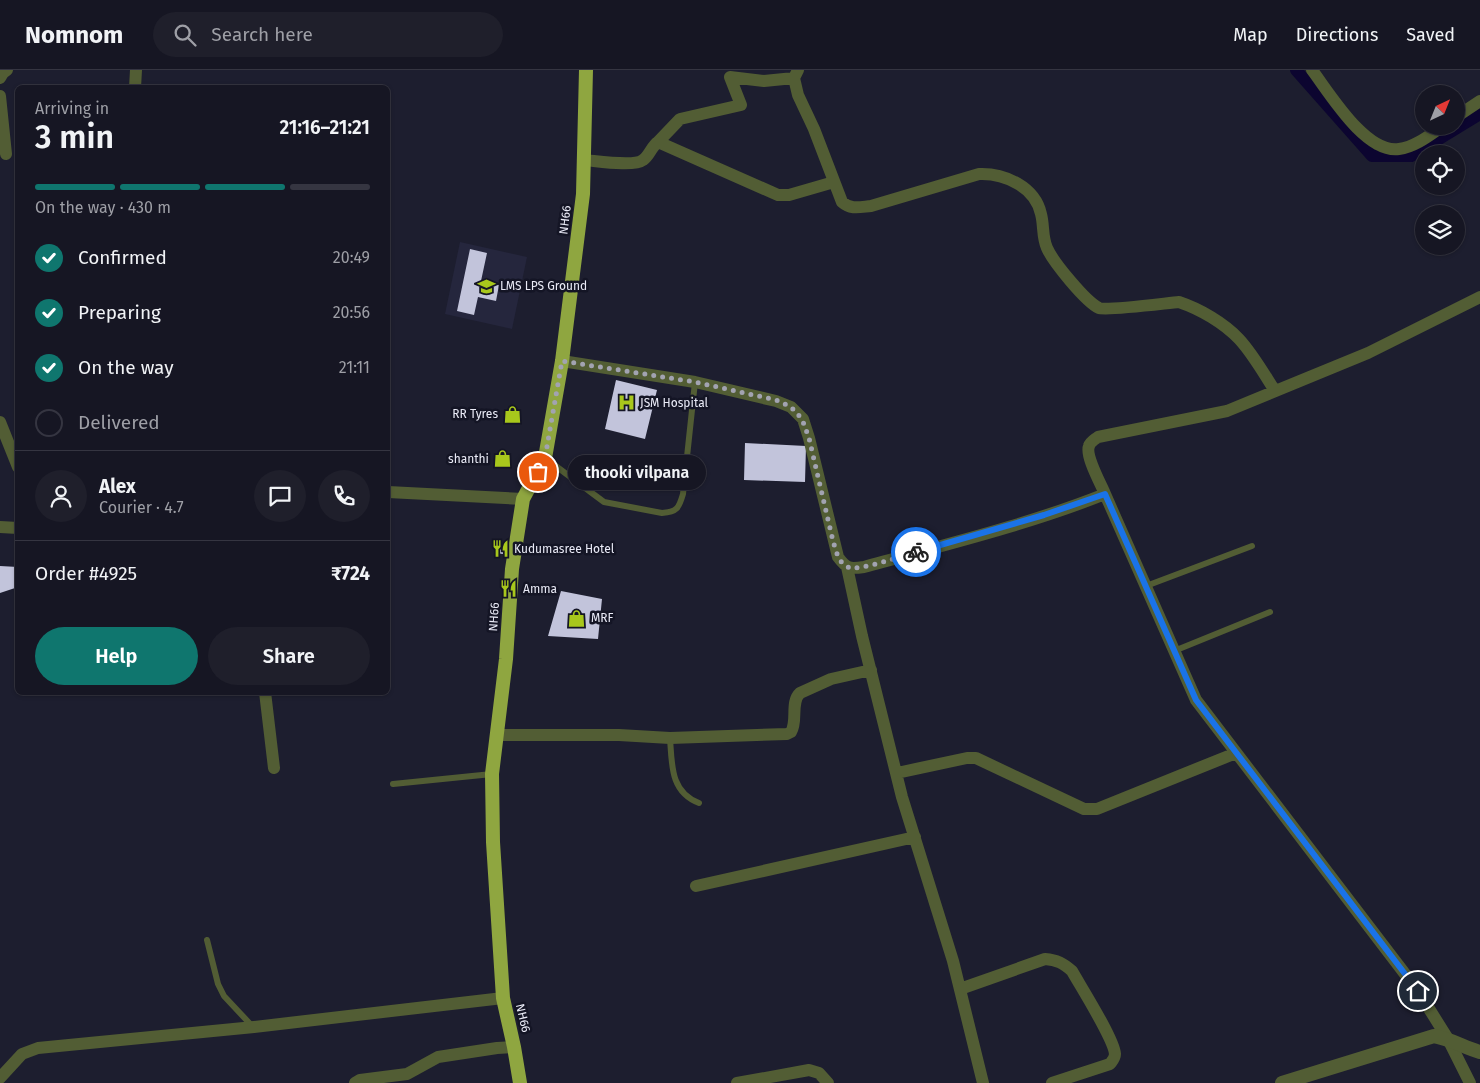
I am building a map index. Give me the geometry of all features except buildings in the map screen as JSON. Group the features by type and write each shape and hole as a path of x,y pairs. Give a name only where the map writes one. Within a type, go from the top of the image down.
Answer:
{"highway":[{"name":"NH66","path":"520,1083 504,998 493,842 492,774 506,659 512,569 523,499 545,458 562,361 583,194 586,70"}],"street":[{"path":"0,78 2,73 7,70"},
{"path":"135,85 136,70"},
{"path":"1312,70 1358,130 1385,149 1398,150 1409,147 1428,135"},
{"path":"584,160 637,164 646,158 654,145 680,119 742,105 730,77 764,81 796,74 798,95 814,129 842,202 847,207 871,206 979,174 989,173 1002,176 1024,187 1036,200 1041,211 1047,248 1057,264 1088,301 1100,309 1179,302 1191,306 1239,338 1275,391"},
{"path":"0,96 6,154"},
{"path":"1465,111 1480,101"},
{"path":"658,142 778,195 789,195 834,182"},
{"path":"1470,1083 1448,1039 1418,991 1196,700 1105,494 1089,456 1088,448 1098,437 1227,411 1368,353 1480,297"},
{"path":"562,361 695,382 776,400 791,407 802,419 809,438 833,541 838,557 847,567 897,773 953,961 983,1083"},
{"path":"0,422 15,460"},
{"path":"390,492 523,499"},
{"path":"847,567 864,567 976,536 1105,494"},
{"path":"0,527 15,528"},
{"path":"496,736 620,735 670,738 791,732 794,728 796,696 831,679 871,670"},
{"path":"265,695 274,768"},
{"path":"897,773 967,758 976,758 1084,809 1097,809 1236,753"},
{"path":"696,886 915,837"},
{"path":"960,989 1045,959 1062,962 1072,971 1110,1039 1115,1052 1115,1058 1110,1064 1052,1083"},
{"path":"0,1078 22,1054 38,1048 254,1028 504,998"},
{"path":"1282,1083 1434,1036 1448,1039 1462,1047 1480,1052"},
{"path":"355,1083 360,1080 406,1074 438,1057 514,1047"},
{"path":"737,1083 809,1070 819,1073 828,1083"}],"lane":[{"path":"545,458 604,502 662,513 671,512 676,509 683,494 695,382"},
{"path":"1146,586 1252,546"},
{"path":"1174,651 1270,612"},
{"path":"670,738 675,778 683,795 699,803"},
{"path":"393,784 492,774"},
{"path":"207,940 218,984 224,996 254,1028"}],"shaded area":[{"name":"LMS LPS Ground","path":"460,242 527,257 512,329 445,314"}],"waterway":[{"path":"1296,70 1372,156 1411,156 1480,114"}],"way so far":[{"path":"538,472 545,458 562,361 695,382 776,400 791,407 802,419 809,438 833,541 838,557 847,567 864,567 916,552"}],"place":[{"name":"LMS LPS Ground","path":"486,286"},
{"name":"JSM Hospital","path":"626,403"},
{"name":"RR Tyres","path":"512,414"},
{"name":"shanthi","path":"503,459"},
{"name":"thooki vilpana","path":"538,472"},
{"name":"Kudumasree Hotel","path":"500,549"},
{"name":"Amma","path":"509,589"},
{"name":"MRF","path":"577,618"}],"route":[{"path":"916,552 976,536 1105,494 1196,700 1418,991"}]}
